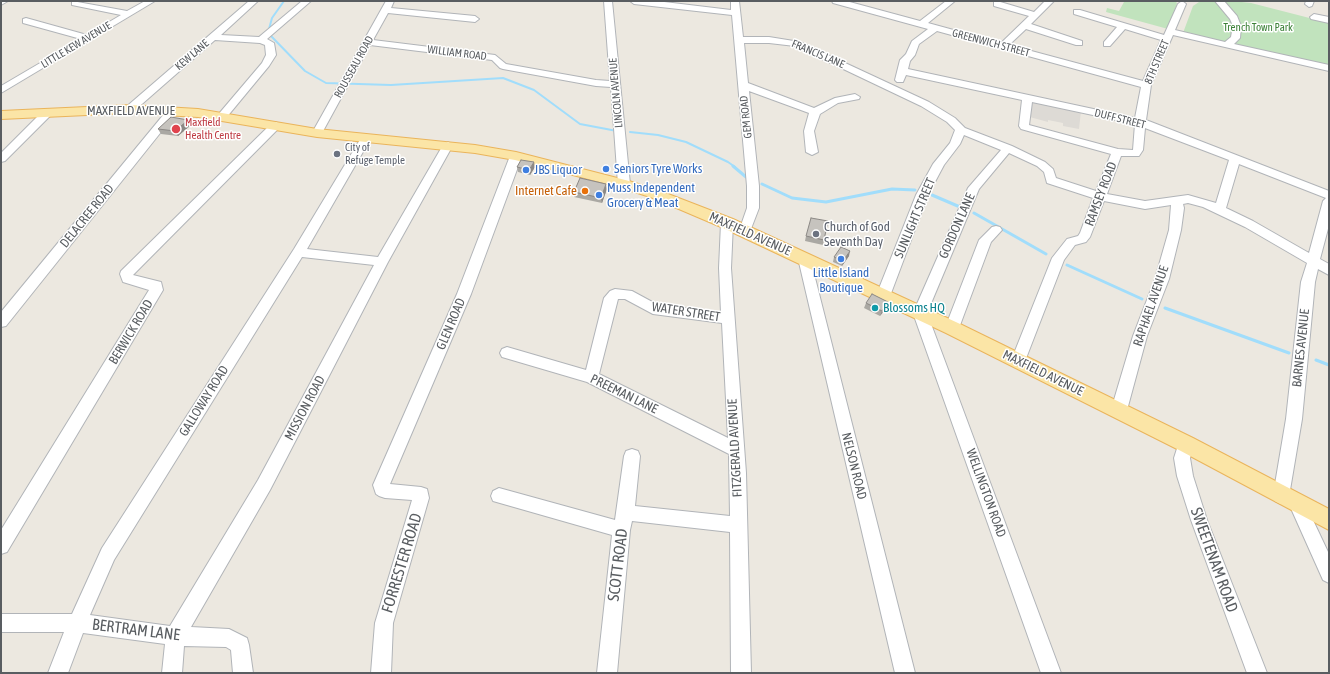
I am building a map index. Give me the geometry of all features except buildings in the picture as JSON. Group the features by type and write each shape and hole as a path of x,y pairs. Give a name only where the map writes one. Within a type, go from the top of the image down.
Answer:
{"main road":[{"name":"MAXFIELD AVENUE","path":"1,115 130,109 173,110 222,116 317,133 448,145 516,156 624,184 664,197 727,223 952,328 1186,444 1281,496 1329,520"}],"street":[{"name":"LITTLE KEW AVENUE","path":"1,90 151,1"},
{"name":"KEW LANE","path":"130,109 254,1"},
{"path":"213,36 267,35 307,1"},
{"name":"ROUSSEAU ROAD","path":"317,133 390,1"},
{"name":"LINCOLN AVENUE","path":"608,1 624,184"},
{"path":"634,1 673,3 737,13"},
{"name":"GEM ROAD","path":"735,1 753,186 753,208 745,231"},
{"path":"922,24 951,1"},
{"path":"1003,46 1050,1"},
{"path":"1219,1 1234,18 1237,26 1235,38 1228,44"},
{"path":"75,2 128,14"},
{"name":"GREENWICH STREET","path":"842,2 1146,85"},
{"name":"8TH STREET","path":"1140,122 1146,85 1183,2"},
{"path":"997,4 1035,15"},
{"path":"385,10 475,19"},
{"path":"1077,12 1123,26 1168,35 1228,44 1329,68"},
{"path":"1314,17 1329,20"},
{"path":"26,21 88,38"},
{"path":"1024,25 1079,43"},
{"path":"1107,44 1123,26"},
{"path":"935,28 915,43 910,56 905,60 900,80 893,89 951,120 961,130 1008,148 1041,164 1049,171 1051,180 1100,197 1144,205 1192,200 1220,209 1249,224 1312,262 1329,270"},
{"path":"222,116 266,64 271,55 267,35"},
{"name":"FRANCIS LANE","path":"738,40 793,42 893,89"},
{"name":"WILLIAM ROAD","path":"367,42 495,58 503,66 596,83 615,84"},
{"name":"DUFF STREET","path":"903,71 1027,99 1140,122 1329,195"},
{"path":"743,85 815,112"},
{"path":"812,152 809,131 815,112 835,101 854,96"},
{"path":"1027,99 1024,126 1118,152"},
{"name":"DELACREE ROAD","path":"1,322 173,110"},
{"path":"1,159 48,112"},
{"name":"RAMSEY ROAD","path":"1018,361 1058,258 1071,242 1082,239 1086,234 1115,156 1118,152 1135,154 1139,143 1140,122"},
{"name":"BERWICK ROAD","path":"1,546 156,290 156,285 128,279 126,274 276,126"},
{"name":"SUNLIGHT STREET","path":"883,296 922,195 939,164 955,144 961,130"},
{"name":"GALLOWAY ROAD","path":"58,673 77,623 108,554 299,252 366,138"},
{"name":"MISSION ROAD","path":"172,673 175,636 264,486 382,262 448,145"},
{"name":"GORDON LANE","path":"920,313 974,188 1008,148"},
{"name":"GLEN ROAD","path":"382,489 381,485 464,294 516,156"},
{"path":"1220,209 1235,159"},
{"name":"RAPHAEL AVENUE","path":"1119,410 1140,336 1162,279 1175,230 1178,208 1176,201"},
{"name":"BARNES AVENUE","path":"1281,496 1294,419 1308,282 1329,201"},
{"name":"FITZGERALD AVENUE","path":"727,223 725,268 736,450 741,673"},
{"path":"952,328 985,240 996,230"},
{"path":"299,252 382,262"},
{"name":"NELSON ROAD","path":"804,258 905,673"},
{"name":"WATER STREET","path":"591,377 611,298 615,294 627,294 654,309 727,319"},
{"name":"WELLINGTON ROAD","path":"920,313 1051,673"},
{"name":"PREEMAN LANE","path":"507,353 591,377 736,450"},
{"name":"SWEETENAM ROAD","path":"1186,444 1182,458 1185,476 1199,520 1257,673"},
{"name":"SCOTT ROAD","path":"607,673 623,522 632,456"},
{"name":"FORRESTER ROAD","path":"381,673 384,623 421,498 421,494 418,493 385,491 382,489"},
{"path":"499,496 623,522 738,525"},
{"path":"1297,504 1329,574"},
{"name":"BERTRAM LANE","path":"1,623 77,623 175,636 229,638 235,640 240,645 243,673"}],"shaded area":[{"path":"1030,99 1081,111 1079,129 1063,126 1063,123 1048,120 1048,122 1026,116"}],"green space":[{"path":"1123,1 1176,1 1177,4 1168,29 1106,12 1107,8 1119,11 1124,2"},
{"name":"Trench Town Park","path":"1232,1 1251,3 1329,23 1329,69 1183,33 1193,6 1199,2"}],"waterway":[{"path":"284,1 272,18 269,29 271,36 305,71 326,83 391,85 503,78 534,90 580,124 617,131"},
{"path":"630,132 658,135 686,142 728,162 735,167"},
{"path":"733,166 746,177"},
{"path":"762,184 792,198 826,202 892,189 915,190"},
{"path":"932,195 960,207"},
{"path":"974,213 1046,254"},
{"path":"1067,265 1142,299"},
{"path":"1165,308 1289,353"},
{"path":"1316,360 1329,365"}],"place":[{"name":"Maxfield Health Centre","path":"176,129"},
{"name":"City of Refuge Temple","path":"337,154"},
{"name":"Seniors Tyre Works","path":"606,169"},
{"name":"JBS Liquor","path":"526,170"},
{"name":"Internet Cafe","path":"585,191"},
{"name":"Muss Independent Grocery & Meat","path":"599,195"},
{"name":"Church of God Seventh Day","path":"816,234"},
{"name":"Little Island Boutique","path":"841,259"},
{"name":"Blossoms HQ","path":"875,308"}]}
